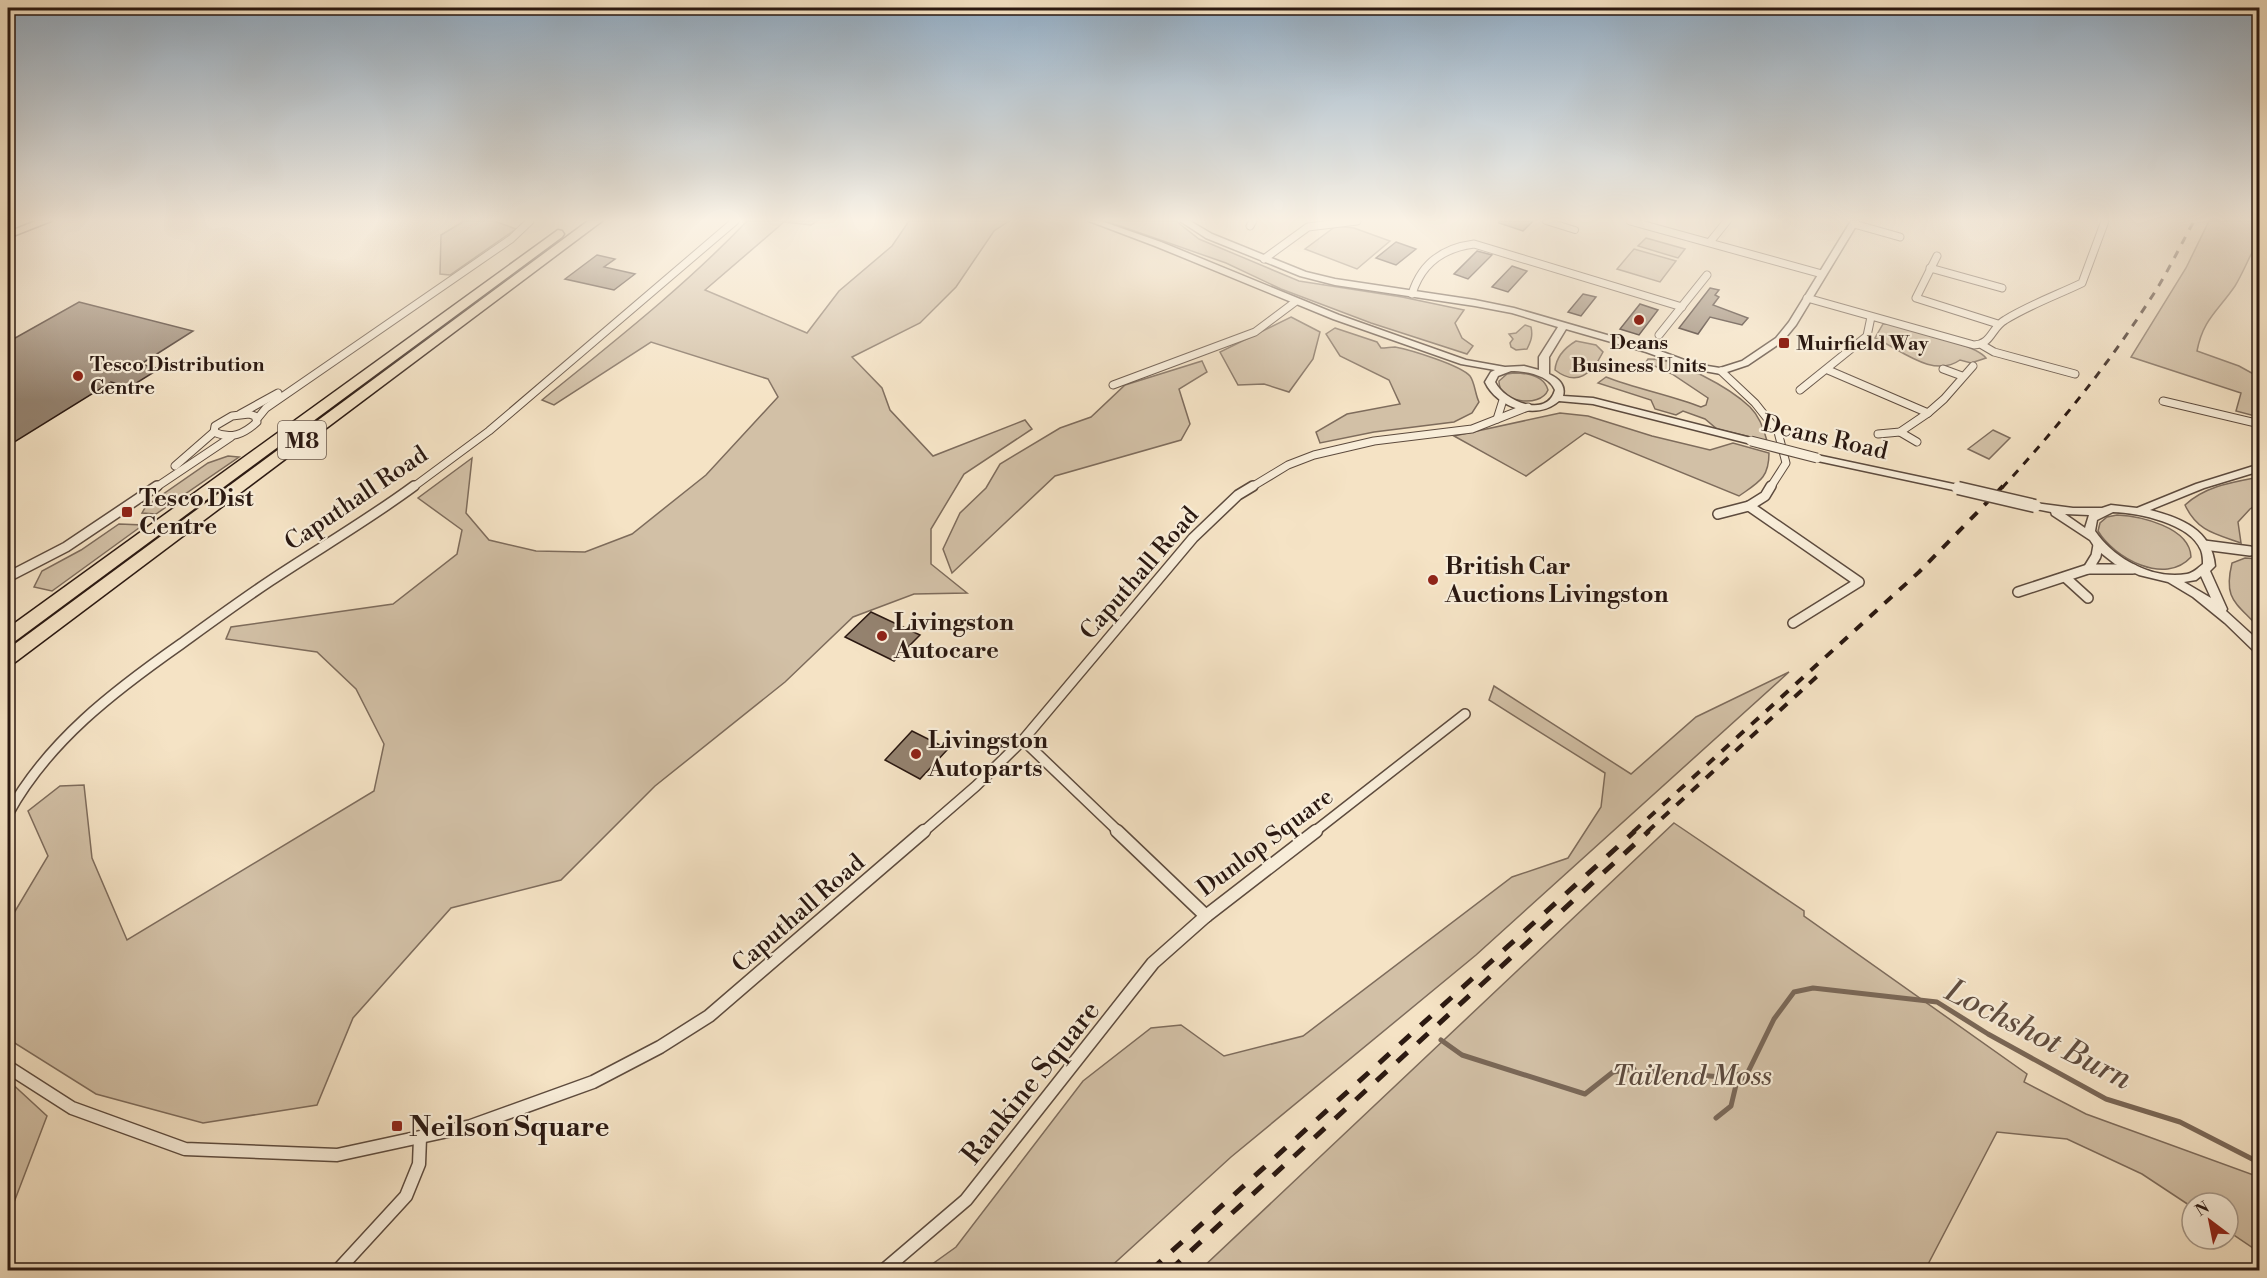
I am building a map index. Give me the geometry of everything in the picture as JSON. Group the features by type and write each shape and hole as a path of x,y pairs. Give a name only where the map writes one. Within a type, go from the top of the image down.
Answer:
{"highway":[{"name":"M8","path":"8,637 495,281"},
{"name":"M8","path":"8,658 517,281"}],"street":[{"path":"8,577 80,538 147,491 231,437 250,430 266,408 450,281"},
{"name":"Caputhall Road","path":"8,814 23,786 57,745 124,684 269,581 387,506 489,431 665,281"},
{"path":"1245,281 1295,302 1464,362 1503,369 1526,368 1544,357 1563,326"},
{"path":"1330,281 1514,311 1693,366 1722,371 1745,363 1779,340 1818,281"},
{"path":"1412,294 1416,281"},
{"path":"1597,281 1682,306"},
{"path":"1659,335 1702,281"},
{"path":"1924,281 1916,298 1998,324"},
{"path":"1969,289 1973,281"},
{"path":"1975,281 2002,288"},
{"path":"1982,345 1989,342 1998,324 2083,281"},
{"path":"1807,298 1982,345 1994,352 2075,374"},
{"path":"1113,386 1255,332 1295,302"},
{"path":"1800,390 1867,336 1871,317"},
{"path":"1544,357 1544,375"},
{"path":"1464,362 1482,373 1489,381 1492,392 1503,400 1528,407 1540,407 1552,403 1558,398 1560,392 1558,385"},
{"path":"1878,434 1900,432 1928,413 1949,394 1962,376 1973,366"},
{"name":"Deans Road","path":"1526,368 1593,401"},
{"path":"1489,381 1494,374 1503,369"},
{"path":"1828,369 1928,413"},
{"path":"1943,369 1962,376"},
{"path":"1718,514 1749,506 1765,496 1786,463 1778,432 1755,403 1722,371"},
{"path":"147,491 214,432 215,426 220,422 239,415 315,373"},
{"name":"Deans Road","path":"1558,398 1593,401 1817,458 2049,509 2141,510"},
{"path":"1497,419 1503,400"},
{"path":"2163,401 2259,424"},
{"name":"Caputhall Road","path":"8,1067 72,1108 185,1149 337,1155 471,1126 593,1082 660,1047 710,1016 968,794 1023,740 1163,571 1193,538 1238,495 1279,470 1314,455 1374,441 1472,429 1528,407"},
{"path":"239,415 249,414 257,419"},
{"path":"2211,414 2211,423"},
{"path":"214,432 219,436 231,437"},
{"path":"1900,432 1917,442"},
{"path":"2141,510 2200,486 2259,468"},
{"path":"2170,520 2172,507 2179,496"},
{"path":"1749,506 1859,582 1792,623"},
{"name":"Deans Road","path":"2049,509 2119,562 2133,569 2169,578"},
{"path":"2141,510 2170,520 2190,532 2204,545 2210,560 2205,572 2196,576 2169,578"},
{"path":"2088,569 2096,556 2094,541 2088,526 2091,518 2100,511"},
{"path":"2204,545 2250,551"},
{"path":"2018,592 2088,569 2133,569"},
{"path":"2205,572 2223,613"},
{"path":"2066,578 2088,598"},
{"path":"2169,578 2193,591 2223,613 2259,650"},
{"name":"Dunlop Square","path":"1023,740 1206,916 1465,714"},
{"name":"Rankine Square","path":"884,1270 966,1200 1154,963 1206,916"},
{"path":"338,1270 406,1196 419,1164 420,1138"}],"green space":[{"path":"685,281 716,281 705,290 807,333 839,291 851,281 960,281 920,323 852,357 882,388 890,410 933,456 1025,420 1032,429 964,474 931,529 931,564 967,593 914,594 853,617 785,682 655,786 561,880 451,908 353,1018 317,1105 203,1123 96,1094 13,1042 8,1032 8,923 48,856 28,811 60,786 84,785 92,858 127,940 374,791 384,744 356,689 317,652 226,639 231,627 393,604 457,554 462,530 418,498 472,458 466,513 489,540 536,551 585,552 632,534 706,475 778,397 768,379 651,342 554,405 542,400"},
{"path":"1263,281 1298,281 1402,297 1464,310 1455,323 1462,338 1473,346 1467,354 1371,323"},
{"path":"2178,281 2238,281 2207,323 2197,351 2239,366 2259,377 2259,415 2236,411 2241,393 2131,357"},
{"path":"1291,317 1320,332 1313,359 1289,392 1264,384 1238,385 1220,352"},
{"path":"1883,324 1957,343 1986,358 1971,363 1960,360 1950,365 1928,364 1875,338"},
{"path":"1525,325 1531,327 1531,341 1527,349 1516,350 1511,347 1510,343 1513,339 1509,334 1516,333"},
{"path":"1335,328 1377,342 1381,348 1395,347 1456,367 1470,376 1479,402 1472,413 1454,422 1374,432 1320,443 1316,432 1347,414 1400,404 1389,380 1340,356 1326,334"},
{"path":"1576,341 1596,345 1603,352 1589,372 1577,378 1563,375 1555,370 1562,353"},
{"path":"1648,359 1673,363 1730,391 1753,411 1761,423 1767,441 1717,429 1705,419 1683,411 1676,415 1655,409 1651,400 1598,383 1606,377 1701,407 1706,405 1708,398 1672,374 1646,362"},
{"path":"1202,361 1207,372 1179,389 1190,424 1181,440 1055,476 952,573 943,549 960,513 986,488 1000,464 1060,428 1091,417 1125,385"},
{"path":"1514,373 1539,378 1548,390 1537,400 1512,398 1500,388 1499,381 1507,374"},
{"path":"1560,413 1588,416 1652,436 1710,450 1733,443 1769,453 1769,461 1762,479 1739,496 1585,433 1526,476 1454,436"},
{"path":"1993,430 2010,438 1989,459 1968,449"},
{"path":"228,456 239,457 156,514 142,513 146,506 208,463"},
{"path":"2259,477 2259,503 2238,522 2241,543 2215,534 2201,526 2185,505 2210,489"},
{"path":"2117,515 2150,521 2173,531 2182,538 2191,557 2180,565 2168,569 2154,569 2128,559 2116,551 2098,531 2100,523 2107,517"},
{"path":"119,524 143,525 52,591 34,587 42,571 81,550"},
{"path":"2245,558 2259,559 2259,628 2238,606 2229,585 2232,563"},
{"path":"1789,672 1476,955 1231,1157 1107,1270 924,1270 956,1247 1083,1081 1151,1028 1181,1025 1224,1056 1303,1036 1512,877 1568,858 1601,807 1605,773 1489,700 1494,686 1631,774 1696,717"},
{"name":"Tailend Moss","path":"1674,823 1804,911 1804,916 2027,1074 2024,1082 2086,1114 2259,1177 2259,1252 2240,1239 2240,1191 2180,1191 2180,1199 2142,1174 2067,1139 1997,1132 1925,1270 1200,1270"},
{"path":"8,1080 47,1116 8,1218"}],"building":[{"path":"572,281 626,281 614,290"},
{"path":"1498,281 1518,281 1508,292 1492,287"},
{"path":"1710,288 1719,290 1715,295 1719,297 1713,305 1748,318 1742,325 1710,317 1698,334 1679,328"},
{"path":"1583,294 1596,297 1581,316 1568,312"},
{"name":"Tesco Distribution Centre","path":"79,302 193,331 141,364 159,369 130,387 111,382 8,446 8,342"},
{"name":"Deans Business Units","path":"1640,304 1658,310 1639,335 1620,329"},
{"name":"Livingston Autocare","path":"871,612 920,635 894,661 845,637"},
{"name":"Livingston Autoparts","path":"912,731 948,749 920,779 885,760"}],"waterway":[{"name":"Lochshot Burn","path":"1716,1118 1731,1106 1736,1085 1748,1072 1774,1019 1794,992 1813,988 1937,1002 1988,1034 2106,1099 2180,1122 2260,1163"},
{"path":"1441,1040 1462,1055 1585,1094 1613,1072 1634,1069"},
{"path":"1648,1071 1722,1077 1746,1073"}],"railway":[{"path":"2002,488 2061,421 2098,374 2133,326 2162,281"},
{"path":"1633,832 1919,572 2003,486"},
{"path":"1647,832 1824,670"},
{"path":"1151,1270 1635,831"},
{"path":"1170,1270 1649,831"}],"place":[{"name":"Deans Business Units","path":"1639,320"},
{"name":"Muirfield Way","path":"1784,343"},
{"name":"Tesco Distribution Centre","path":"78,376"},
{"name":"Tesco Dist Centre","path":"127,512"},
{"name":"British Car Auctions Livingston","path":"1433,580"},
{"name":"Livingston Autocare","path":"882,636"},
{"name":"Livingston Autoparts","path":"916,754"},
{"name":"Neilson Square","path":"397,1126"}]}
